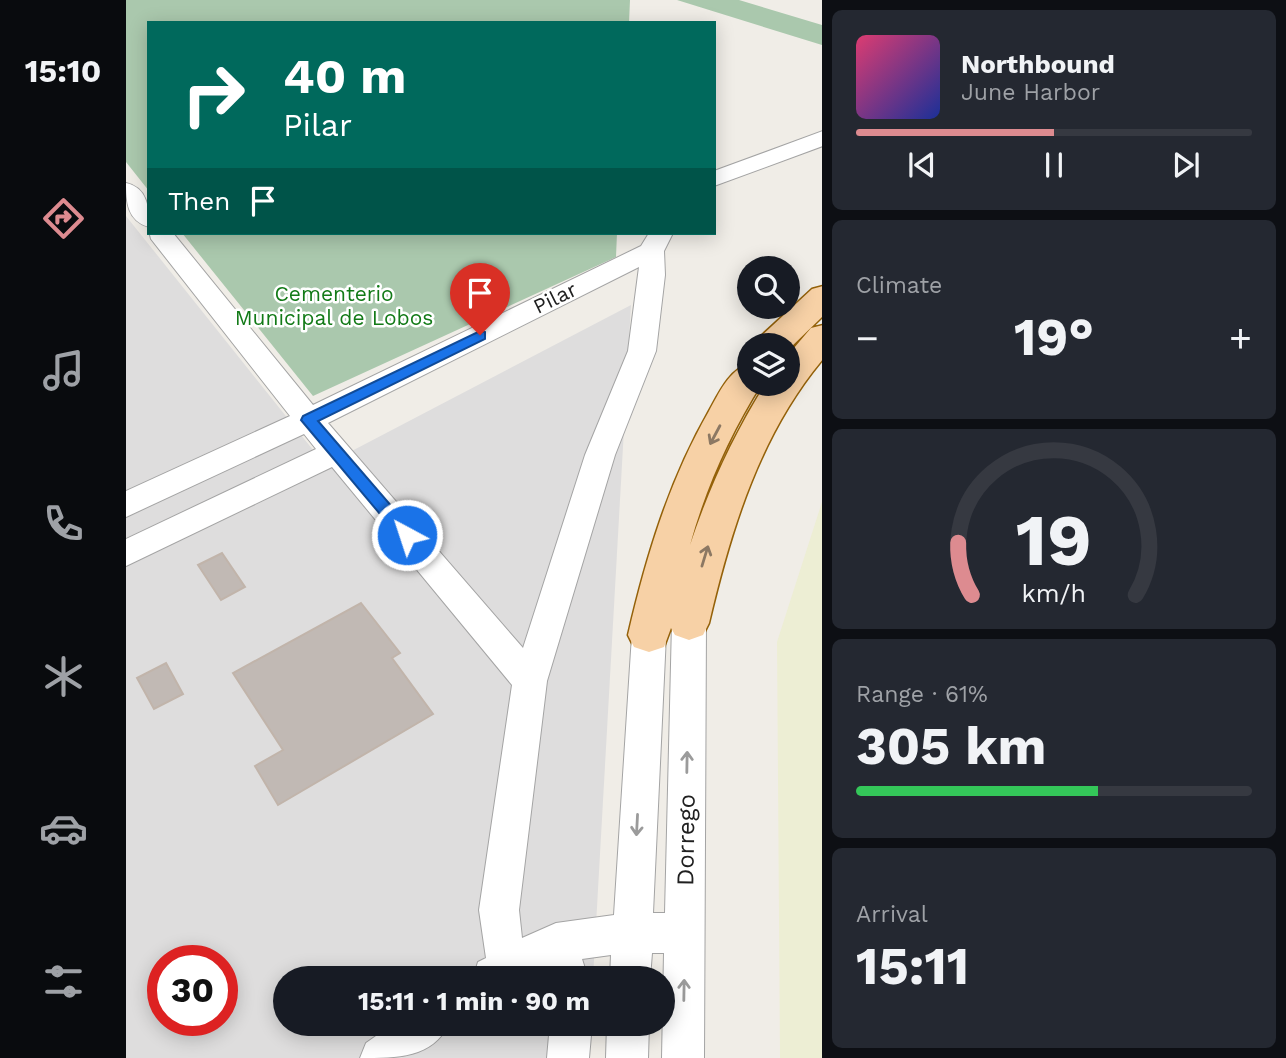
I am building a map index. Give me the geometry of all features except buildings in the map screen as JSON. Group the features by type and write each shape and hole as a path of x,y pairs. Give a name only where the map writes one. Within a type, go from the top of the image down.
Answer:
{"main road":[{"path":"784,333 822,297"},
{"path":"800,362 822,335"},
{"path":"649,635 660,576 679,517 712,440 737,396"},
{"path":"689,623 705,555 732,484 753,436 776,396"}],"street":[{"path":"716,178 822,138"},
{"path":"126,190 147,216"},
{"path":"162,235 309,420 530,681"},
{"path":"500,966 499,911 530,681 600,455 642,351 656,242"},
{"name":"Pilar","path":"126,505 309,420 656,242"},
{"path":"126,553 336,452"},
{"name":"Dorrego","path":"682,1058 689,623"},
{"path":"630,966 649,635"},
{"path":"531,966 562,960 631,932 685,934"},
{"path":"381,1058 411,1036"},
{"path":"568,1058 569,1036"},
{"path":"627,1058 628,1036"}],"shaded area":[{"path":"126,216 325,465 631,305 594,966 273,966 273,1036 590,1036 589,1058 126,1058"}],"green space":[{"path":"126,0 630,0 629,21 147,21 147,188 126,162"},
{"path":"677,0 739,0 822,25 822,45"},
{"name":"Cementerio Municipal de Lobos","path":"184,235 617,235 616,257 313,396"},
{"path":"822,502 822,1058 780,1058 777,642"}],"route":[{"path":"407,535 309,420 480,335"}]}
